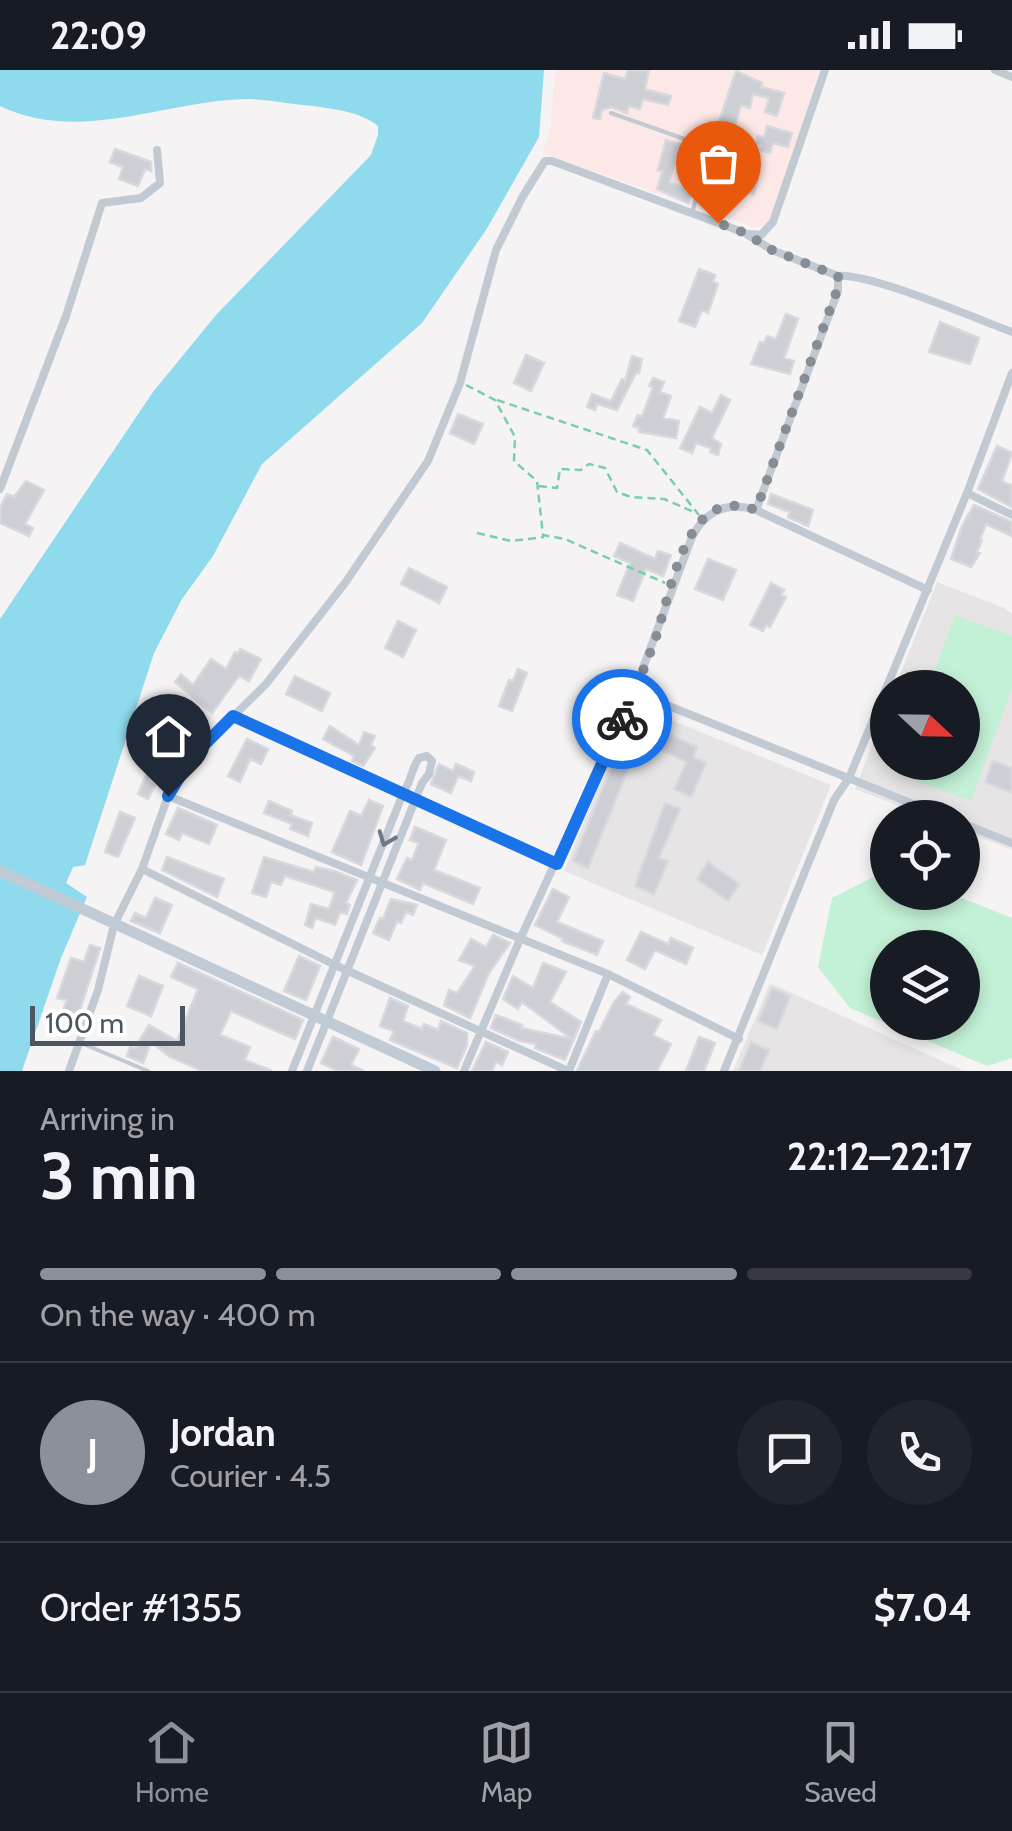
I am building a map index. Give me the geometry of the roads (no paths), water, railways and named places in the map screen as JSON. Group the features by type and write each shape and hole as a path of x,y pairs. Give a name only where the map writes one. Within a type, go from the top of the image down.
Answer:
{"main road":[{"path":"0,871 435,1071"}],"street":[{"path":"745,233 761,235 774,222 825,70"},
{"path":"996,70 1012,76"},
{"path":"0,489 66,316 102,202 141,198 160,183 156,150"},
{"path":"69,1071 108,957 114,924 142,869 168,796 191,758 266,684 388,523 436,446 460,383 496,250 545,161 745,233 772,250 838,276 857,278 1012,332"},
{"path":"756,510 838,291 838,276"},
{"path":"724,1071 834,800 850,778 928,590 1012,373"},
{"path":"967,493 1012,515"},
{"path":"464,1071 520,937 634,692 700,515 728,506 756,510 928,590"},
{"path":"634,692 904,800"},
{"path":"233,716 557,864"},
{"path":"292,1071 404,791 412,780 412,770 417,760 424,756 432,758 432,768 422,783 307,1071"},
{"path":"168,796 608,974 739,1039"},
{"path":"980,831 1012,844"},
{"path":"142,869 336,965 568,1071 608,974"}],"lane":[{"path":"611,113 710,148 692,213"},
{"path":"81,1043 148,1071"}],"water":[{"path":"0,70 544,70 539,137 486,230 422,323 262,464 213,556 182,599 154,653 85,865 73,867 66,883 87,897 61,958 22,1071 0,1071 0,619 153,392 216,315 371,155 378,126 364,117 339,110 251,99 93,121 30,117 0,106"}]}
